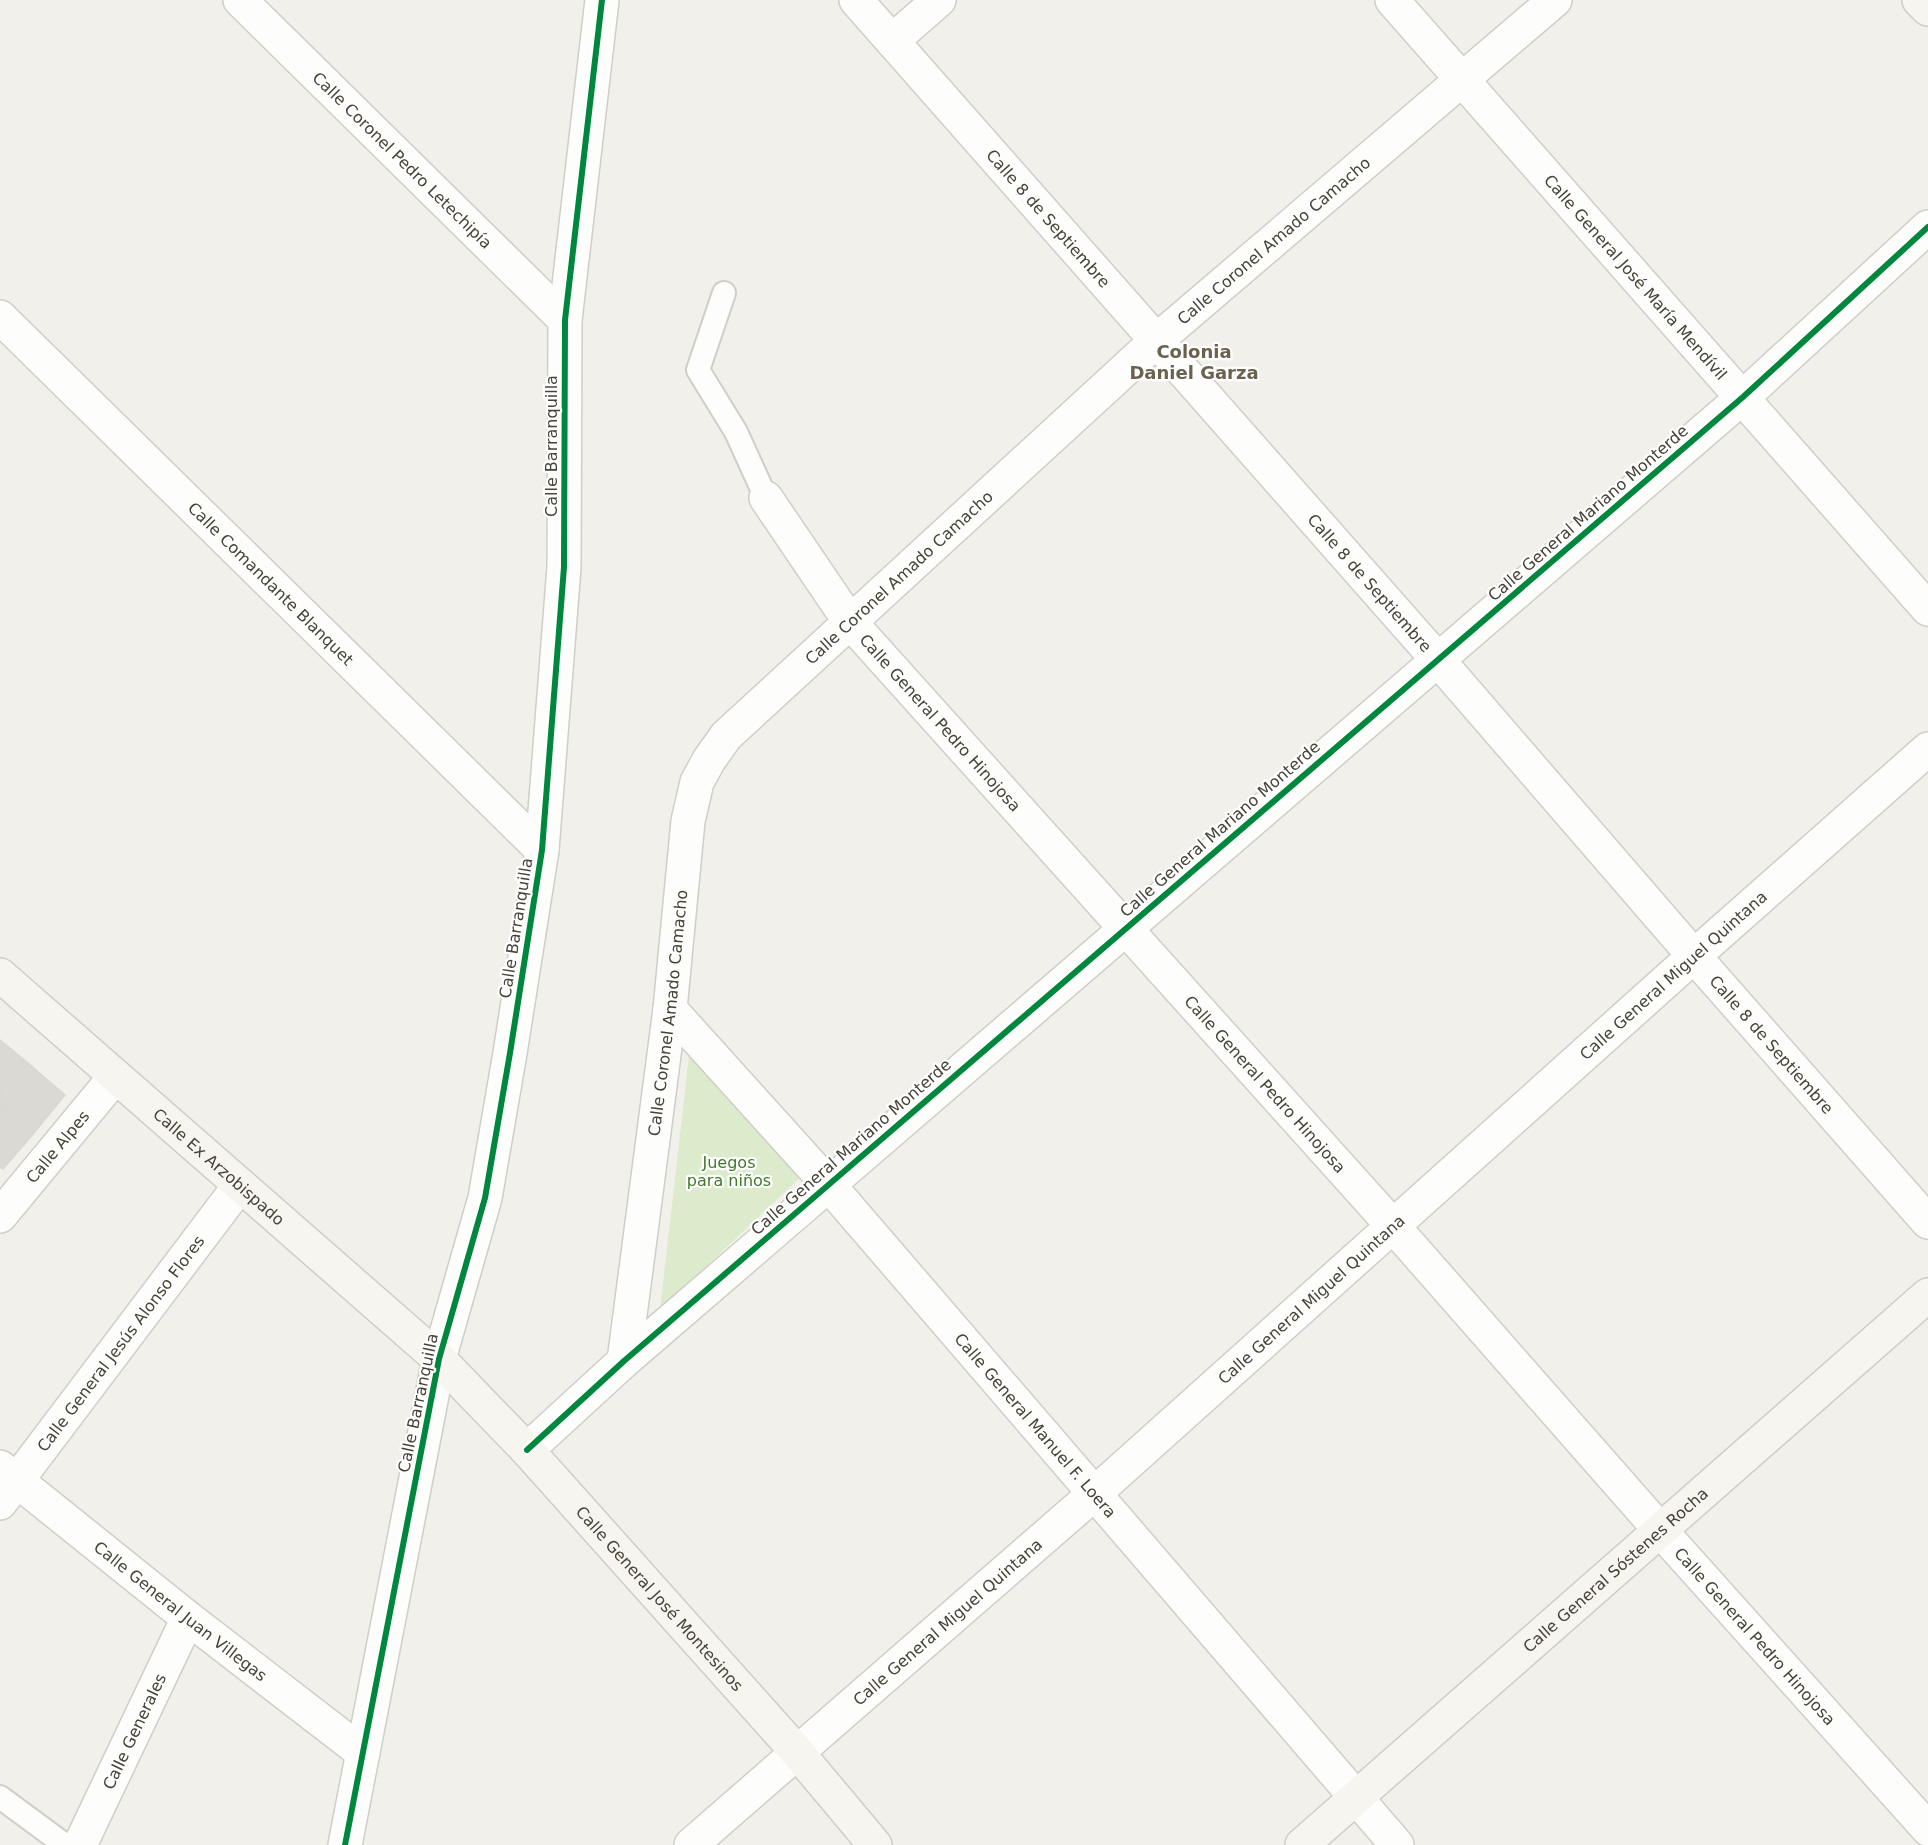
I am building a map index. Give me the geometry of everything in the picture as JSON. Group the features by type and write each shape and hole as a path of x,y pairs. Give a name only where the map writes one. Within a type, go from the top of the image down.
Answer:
{"street":[{"name":"Calle Coronel Pedro Letechipía","path":"240,0 565,320"},
{"name":"Calle Barranquilla","path":"345,1845 439,1359 485,1198 542,850 564,567 565,320 602,0"},
{"name":"Calle 8 de Septiembre","path":"856,0 1438,660 1928,1222"},
{"path":"892,41 939,0"},
{"name":"Calle General José María Mendívil","path":"1392,0 1928,609"},
{"name":"Calle Coronel Amado Camacho","path":"624,1361 670,1009 688,821 698,782 709,760 726,736 1155,341 1555,0"},
{"path":"1919,0 1928,9"},
{"name":"Calle General Mariano Monterde","path":"527,1450 624,1361 828,1184 1743,397 1928,227"},
{"name":"Calle Comandante Blanquet","path":"0,317 542,850"},
{"name":"Calle General Pedro Hinojosa","path":"766,498 850,622 1393,1226 1660,1530 1928,1829"},
{"name":"Calle General Miguel Quintana","path":"691,1845 1094,1494 1928,749"},
{"name":"Calle Ex Arzobispado","path":"0,975 439,1359"},
{"name":"Calle General Manuel F. Loera","path":"670,1009 828,1184 1397,1845"},
{"name":"Calle Alpes","path":"0,1216 115,1077"},
{"name":"Calle General Jesús Alonso Flores","path":"6,1483 240,1185"},
{"name":"Calle General Sóstenes Rocha","path":"1302,1845 1928,1295"},
{"name":"Calle General José Montesinos","path":"439,1359 527,1450 797,1752 875,1845"},
{"name":"Calle General Juan Villegas","path":"6,1483 188,1618 363,1753"},
{"name":"Calle Generales","path":"80,1845 188,1618"}],"lane":[{"name":"Calle General Pedro Hinojosa","path":"724,293 698,370 736,432 766,498"},
{"path":"0,1797 65,1845"}],"green space":[{"name":"Juegos para niños","path":"690,1047 804,1174 660,1310"}],"building":[{"path":"0,1040 28,1063 0,1092"},
{"path":"28,1063 65,1095 33,1134 0,1103 0,1092"},
{"path":"0,1103 33,1134 3,1169 0,1167"}],"cycle path":[{"path":"345,1845 439,1359 485,1198 542,850 564,567 565,320 602,0"},
{"path":"527,1450 624,1361 1743,397 1928,227"}],"district":[{"name":"Colonia Daniel Garza","path":"1194,361"}]}
